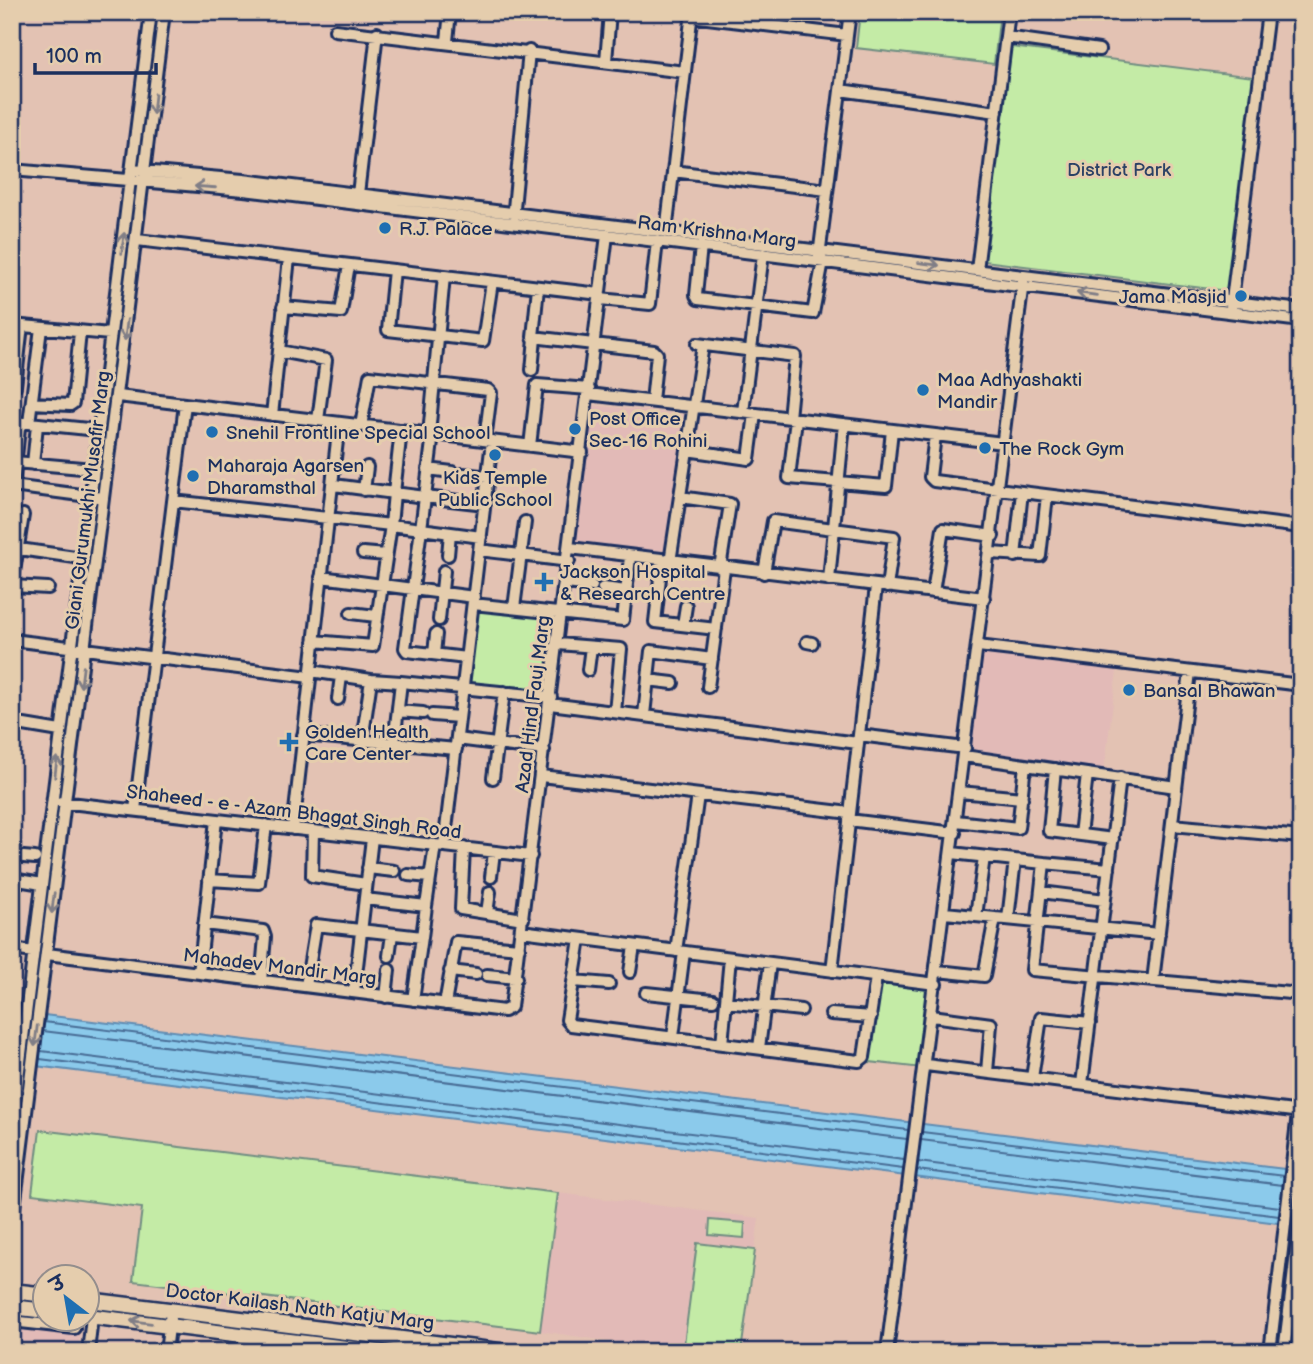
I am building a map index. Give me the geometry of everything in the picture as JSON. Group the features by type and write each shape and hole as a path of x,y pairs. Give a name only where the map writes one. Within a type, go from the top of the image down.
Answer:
{"main road":[{"path":"12,1291 32,1293"},
{"name":"Doctor Kailash Nath Katju Marg","path":"102,1302 443,1348 507,1352"},
{"path":"12,1307 32,1309"},
{"name":"Doctor Kailash Nath Katju Marg","path":"102,1318 328,1349 379,1352"}],"street":[{"name":"Giani Gurumukhi Musafir Marg","path":"12,1126 151,12"},
{"name":"Giani Gurumukhi Musafir Marg","path":"12,1224 146,177 164,12"},
{"path":"447,41 450,12"},
{"path":"606,61 610,12"},
{"path":"701,246 697,298 814,312 850,12"},
{"path":"978,270 1009,12"},
{"path":"1232,307 1268,12"},
{"path":"666,232 692,14 847,35"},
{"path":"335,30 447,41 685,72"},
{"path":"358,194 377,33"},
{"path":"1006,37 1099,50"},
{"path":"513,218 529,51"},
{"path":"840,90 997,111"},
{"name":"Ram Krishna Marg","path":"12,170 129,182 146,177 358,194 607,235 764,254 978,270 1023,281"},
{"name":"Ram Krishna Marg","path":"131,170 146,177 244,190 666,232 820,258 1232,307 1301,321"},
{"path":"673,171 827,190"},
{"name":"Azad Hind Fauj Marg","path":"509,1009 516,978 569,561 607,235"},
{"path":"137,240 444,276 650,304 657,241"},
{"path":"743,412 764,254"},
{"path":"272,415 289,258"},
{"path":"283,307 341,313 349,265"},
{"path":"394,270 388,330 438,338 483,341 492,282"},
{"path":"444,276 428,469 405,649 466,658"},
{"path":"887,1352 938,971 1023,281"},
{"path":"538,288 531,334 535,338 656,352 652,401"},
{"name":"Ram Krishna Marg","path":"1232,307 1301,310"},
{"path":"34,388 14,386 17,325 110,334"},
{"path":"33,464 32,403 41,328"},
{"path":"32,403 73,403 80,332"},
{"path":"532,370 535,338"},
{"path":"716,629 654,622 680,498 695,407 699,345 797,358 789,478 838,484 886,485 892,430"},
{"path":"279,351 325,359 318,420"},
{"path":"361,426 370,376 490,391 489,477 456,744 439,845 430,877 413,1000"},
{"path":"530,446 537,385 695,407 1003,443"},
{"path":"118,396 582,452"},
{"path":"135,810 185,404"},
{"path":"687,450 749,459 755,414"},
{"path":"98,430 22,423 19,428 13,486 105,498"},
{"path":"293,829 339,423"},
{"path":"829,580 844,425"},
{"path":"314,640 372,646 391,525 401,430"},
{"path":"934,435 932,481 1301,527"},
{"path":"15,462 93,469"},
{"path":"364,490 367,467"},
{"path":"428,469 489,477"},
{"path":"334,485 485,504"},
{"path":"1015,556 1022,492"},
{"path":"991,553 1040,556 1047,496"},
{"path":"680,498 730,505 708,688"},
{"path":"173,501 481,537"},
{"path":"23,515 15,549 12,585 48,588"},
{"path":"764,573 772,521 894,537 882,586 859,739 832,971"},
{"path":"514,608 525,522"},
{"path":"933,592 943,529 993,536"},
{"path":"448,555 450,533"},
{"path":"570,548 984,598"},
{"path":"15,549 82,558"},
{"path":"480,550 569,561"},
{"path":"363,553 386,555"},
{"path":"321,577 442,593 514,608 623,620 630,557"},
{"path":"439,620 444,571"},
{"path":"566,583 626,591"},
{"path":"683,625 686,606"},
{"path":"351,613 376,615"},
{"path":"434,654 436,634"},
{"path":"12,640 154,658 504,692 615,712 965,752 1025,765 1176,787"},
{"path":"558,644 621,649 615,712"},
{"path":"978,646 1301,685"},
{"path":"588,670 591,647"},
{"path":"644,715 651,651 712,659"},
{"path":"1153,981 1190,671"},
{"path":"338,699 341,676"},
{"path":"362,741 371,680"},
{"path":"648,680 673,683"},
{"path":"394,743 401,682"},
{"path":"493,778 504,692"},
{"path":"398,710 459,717"},
{"path":"12,723 60,731"},
{"path":"303,735 394,743 497,744 544,750"},
{"path":"541,776 850,816 956,827 1017,828 1025,765"},
{"path":"1055,769 1049,831 1113,839"},
{"path":"1080,835 1087,774"},
{"path":"1082,1084 1120,778"},
{"path":"960,792 1022,798"},
{"path":"673,1037 698,795"},
{"name":"Shaheed - e - Azam Bhagat Singh Road","path":"52,801 531,856"},
{"path":"199,973 216,820"},
{"path":"209,880 259,883 266,825"},
{"path":"1172,825 1301,837"},
{"path":"313,831 312,876 366,884"},
{"path":"354,992 372,838"},
{"path":"464,848 459,907 523,919"},
{"path":"491,877 495,852"},
{"path":"952,853 1109,869"},
{"path":"12,856 35,858"},
{"path":"976,916 984,857"},
{"path":"1008,919 1015,860"},
{"path":"1044,863 1032,970 1301,994"},
{"path":"368,868 394,871"},
{"path":"408,875 430,877"},
{"path":"12,879 42,884"},
{"path":"487,914 490,891"},
{"path":"1041,892 1105,900"},
{"path":"365,899 426,906"},
{"path":"945,913 1159,934"},
{"path":"938,971 984,976 995,918"},
{"path":"204,924 263,930 261,981"},
{"path":"306,986 315,927 422,937"},
{"path":"522,931 936,984"},
{"path":"389,956 392,933"},
{"path":"580,939 567,1020 571,1025 859,1061 864,1057 876,977"},
{"path":"445,1004 454,945 457,942 519,948"},
{"path":"630,972 634,946"},
{"path":"12,949 34,952"},
{"name":"Mahadev Mandir Marg","path":"47,954 386,997 509,1009"},
{"path":"722,1044 730,958"},
{"path":"760,1048 770,963"},
{"path":"386,997 389,970"},
{"path":"450,971 516,978"},
{"path":"574,981 609,984"},
{"path":"646,993 713,1000"},
{"path":"726,1002 801,1010"},
{"path":"831,1014 871,1017"},
{"path":"932,1016 991,1024 987,1072"},
{"path":"1032,1078 1041,1018 1090,1023"},
{"path":"926,1065 1299,1112"},
{"path":"1270,1352 1301,1088"},
{"path":"1284,1352 1301,1213"},
{"path":"1275,1304 1290,1306"},
{"path":"166,1352 172,1309"},
{"path":"12,1321 32,1323"},
{"path":"88,1352 89,1332"}],"shaded area":[{"path":"591,405 683,415 666,555 574,544"},
{"path":"982,654 1117,671 1104,771 969,754"},
{"path":"558,1193 759,1218 741,1352 682,1352 540,1331"},
{"path":"12,1327 32,1329 32,1332 80,1335 78,1352 12,1352"}],"green space":[{"path":"860,12 1000,12 994,64 856,48"},
{"name":"District Park","path":"1011,47 1254,77 1227,291 984,261"},
{"path":"477,608 555,617 547,691 468,683"},
{"path":"879,982 931,987 922,1068 870,1062"},
{"path":"40,1130 558,1193 540,1331 133,1281 142,1208 32,1194"},
{"path":"710,1220 745,1223 744,1238 709,1235"},
{"path":"697,1243 755,1250 741,1352 683,1352"}],"water":[{"path":"12,1011 1301,1171 1301,1226 12,1063"}],"place":[{"name":"R.J. Palace","path":"385,228"},
{"name":"Jama Masjid","path":"1241,296"},
{"name":"Maa Adhyashakti Mandir","path":"923,390"},
{"name":"Post Office Sec-16 Rohini","path":"575,429"},
{"name":"Snehil Frontline Special School","path":"212,432"},
{"name":"The Rock Gym","path":"985,448"},
{"name":"Kids Temple Public School","path":"495,455"},
{"name":"Maharaja Agarsen Dharamsthal","path":"193,476"},
{"name":"Jackson Hospital & Research Centre","path":"544,582"},
{"name":"Bansal Bhawan","path":"1129,690"},
{"name":"Golden Health Care Center","path":"289,742"}]}
